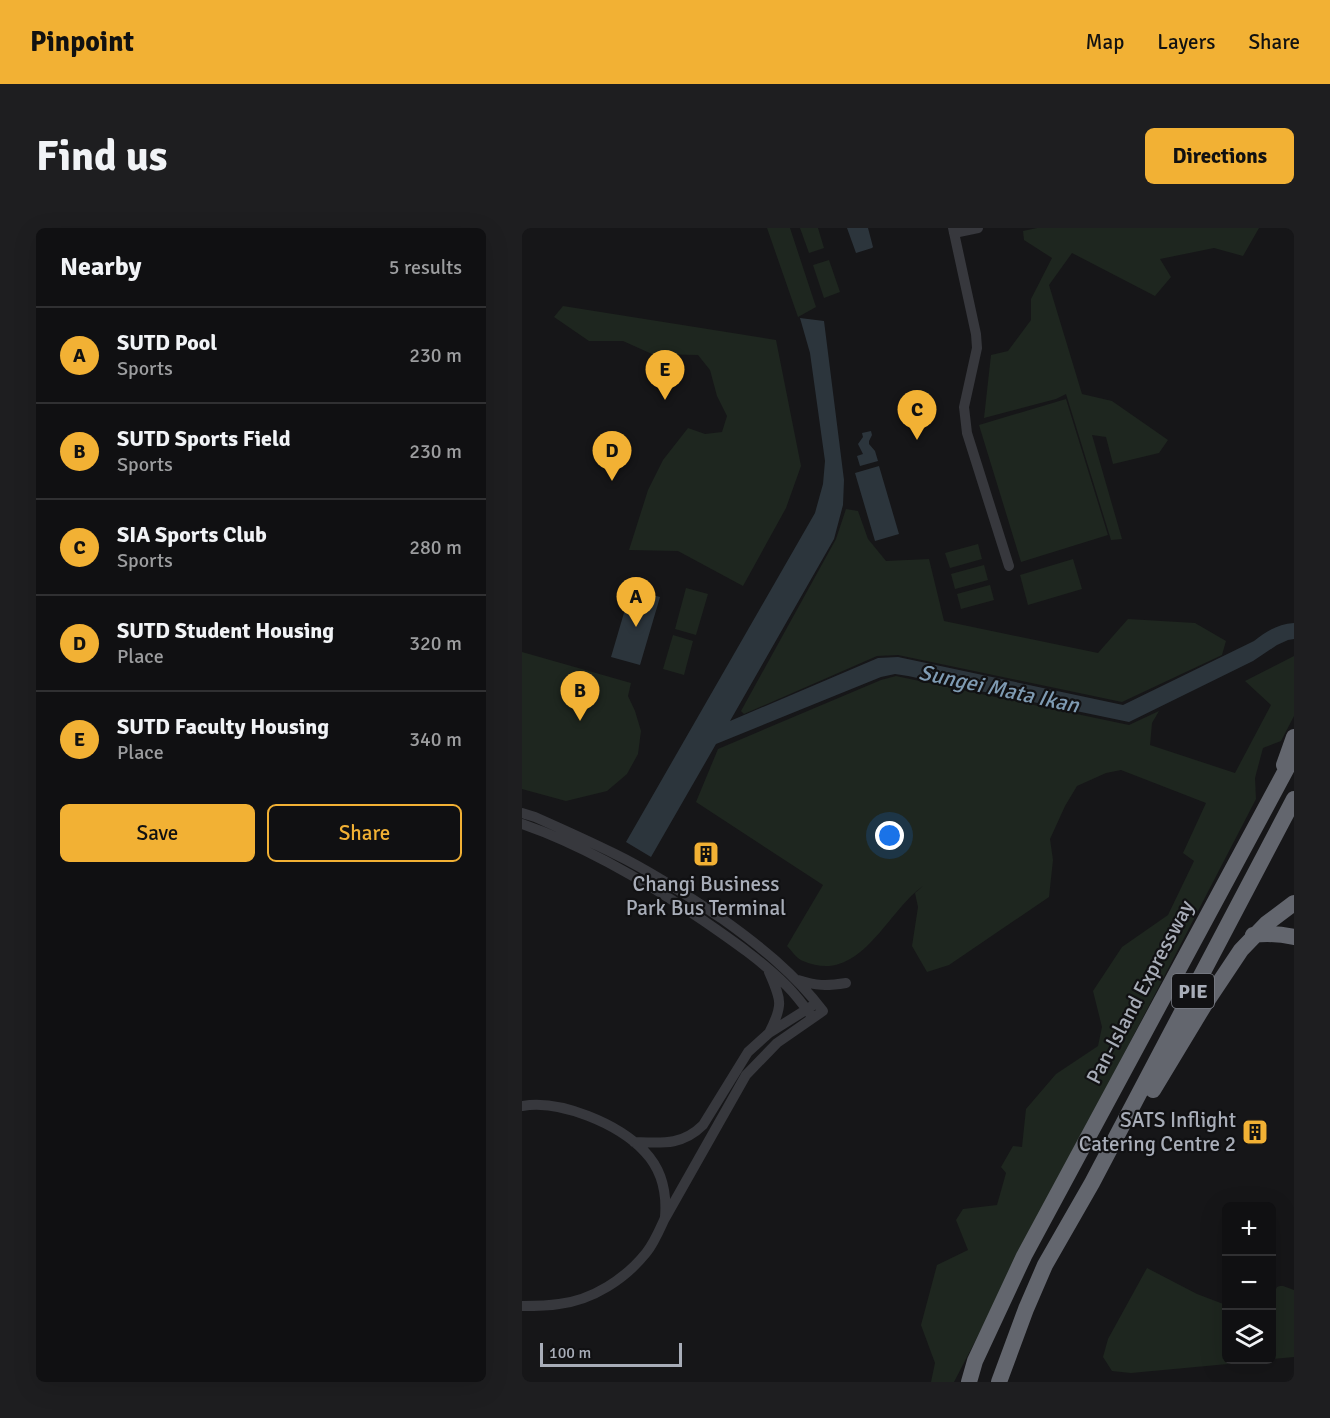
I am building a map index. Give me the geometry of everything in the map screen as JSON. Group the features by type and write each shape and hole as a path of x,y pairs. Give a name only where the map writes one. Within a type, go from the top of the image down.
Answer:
{"highway":[{"path":"1283,775 1284,765 1294,737"},
{"name":"Pan-Island Expressway","path":"969,1382 975,1360 1024,1256 1294,756"},
{"name":"PIE","path":"999,1382 1045,1265 1092,1183 1294,800"},
{"path":"1092,1183 1241,950 1266,924 1294,903"},
{"path":"1253,936 1268,933 1294,937"},
{"path":"957,1382 975,1360"}],"street":[{"path":"978,228 953,231 976,334 977,348 964,407 967,433 1009,566"},
{"path":"522,813 617,855 692,898 746,936 797,980 815,1011"},
{"path":"522,824 596,856 657,890 766,966 815,1011"},
{"path":"766,966 778,993 780,1004 770,1033"},
{"path":"797,980 819,986 846,983"},
{"path":"634,1142 673,1142 694,1134 703,1125 748,1052 770,1033 815,1011"},
{"path":"522,1306 561,1304 581,1300 608,1287 623,1276 646,1253 746,1075 777,1043 815,1011"},
{"path":"522,1106 556,1107 579,1112 615,1128 634,1142 646,1152 663,1183 666,1200 664,1220"}],"shaded area":[{"path":"767,228 790,228 816,307 798,317"},
{"path":"800,228 818,228 824,248 809,253"},
{"path":"1037,228 1259,228 1243,256 1214,248 1160,259 1171,277 1155,296 1072,253 1049,285 1082,394 1112,401 1168,440 1159,453 1113,464 1106,437 1092,435 1122,539 1111,540 1066,394 1056,399 984,418 991,355 1008,351 1031,320 1031,299 1052,258 1024,240 1023,231"},
{"path":"829,260 840,292 824,298 813,265"},
{"path":"563,306 776,340 801,466 786,508 743,586 678,551 629,550 648,490 663,460 688,428 705,434 722,432 727,416 717,396 710,370 698,355 652,354 623,341 589,341 554,317"},
{"path":"1066,399 1108,535 1021,562 979,425"},
{"path":"846,509 858,511 868,539 886,561 929,559 944,621 1098,653 1128,619 1195,623 1226,641 1222,655 1122,702 898,655 877,656 744,714 741,711 836,539"},
{"path":"978,544 982,559 950,568 945,553"},
{"path":"1073,559 1082,589 1028,605 1020,575"},
{"path":"984,565 988,580 955,589 951,574"},
{"path":"990,585 994,600 961,609 957,594"},
{"path":"686,588 708,594 696,635 675,629"},
{"path":"673,635 693,641 684,675 663,669"},
{"path":"522,652 631,683 628,696 641,731 638,754 627,774 607,791 566,801 522,789"},
{"path":"1294,656 1294,716 1281,741 1263,748 1255,778 1256,799 954,1382 931,1382 935,1363 921,1325 937,1265 968,1250 956,1220 963,1209 997,1205 1006,1173 1001,1167 1013,1146 1022,1147 1026,1109 1056,1074 1098,1046 1102,1027 1093,991 1122,947 1168,915 1194,861 1183,853 1206,803 1121,770 1106,773 1077,786 1065,806 1050,839 1053,860 1049,897 949,965 927,972 912,946 918,907 915,893 870,943 856,955 841,963 823,966 801,960 787,946 823,885 696,802 718,749 881,680 896,676 1129,725 1159,711 1152,723 1150,745 1235,773 1271,705 1245,681"},
{"path":"1147,1268 1197,1294 1222,1303 1222,1364 1228,1364 1131,1373 1112,1371 1103,1357 1108,1339"},
{"path":"1283,1286 1294,1290 1294,1357 1276,1359 1277,1287"}],"water":[{"path":"847,228 868,228 873,247 856,253"},
{"name":"Sungei Mata Ikan","path":"800,318 824,321 844,480 843,505 834,539 730,721 878,658 898,657 1123,705 1254,641 1278,626 1294,623 1294,639 1277,645 1253,661 1129,722 908,676 895,674 881,677 716,744 651,857 626,842 815,513 823,484 825,461 810,353"},
{"path":"871,431 869,444 875,451 878,461 860,466 857,456 863,454 858,444 863,437 862,433"},
{"path":"879,466 899,534 875,541 855,473"},
{"path":"631,589 660,597 640,665 611,657"}],"place":[{"name":"SUTD Faculty Housing","path":"665,400"},
{"name":"SIA Sports Club","path":"917,440"},
{"name":"SUTD Student Housing","path":"612,481"},
{"name":"SUTD Pool","path":"636,627"},
{"name":"SUTD Sports Field","path":"580,721"},
{"name":"Changi Business Park Bus Terminal","path":"706,854"},
{"name":"SATS Inflight Catering Centre 2","path":"1255,1132"}]}
